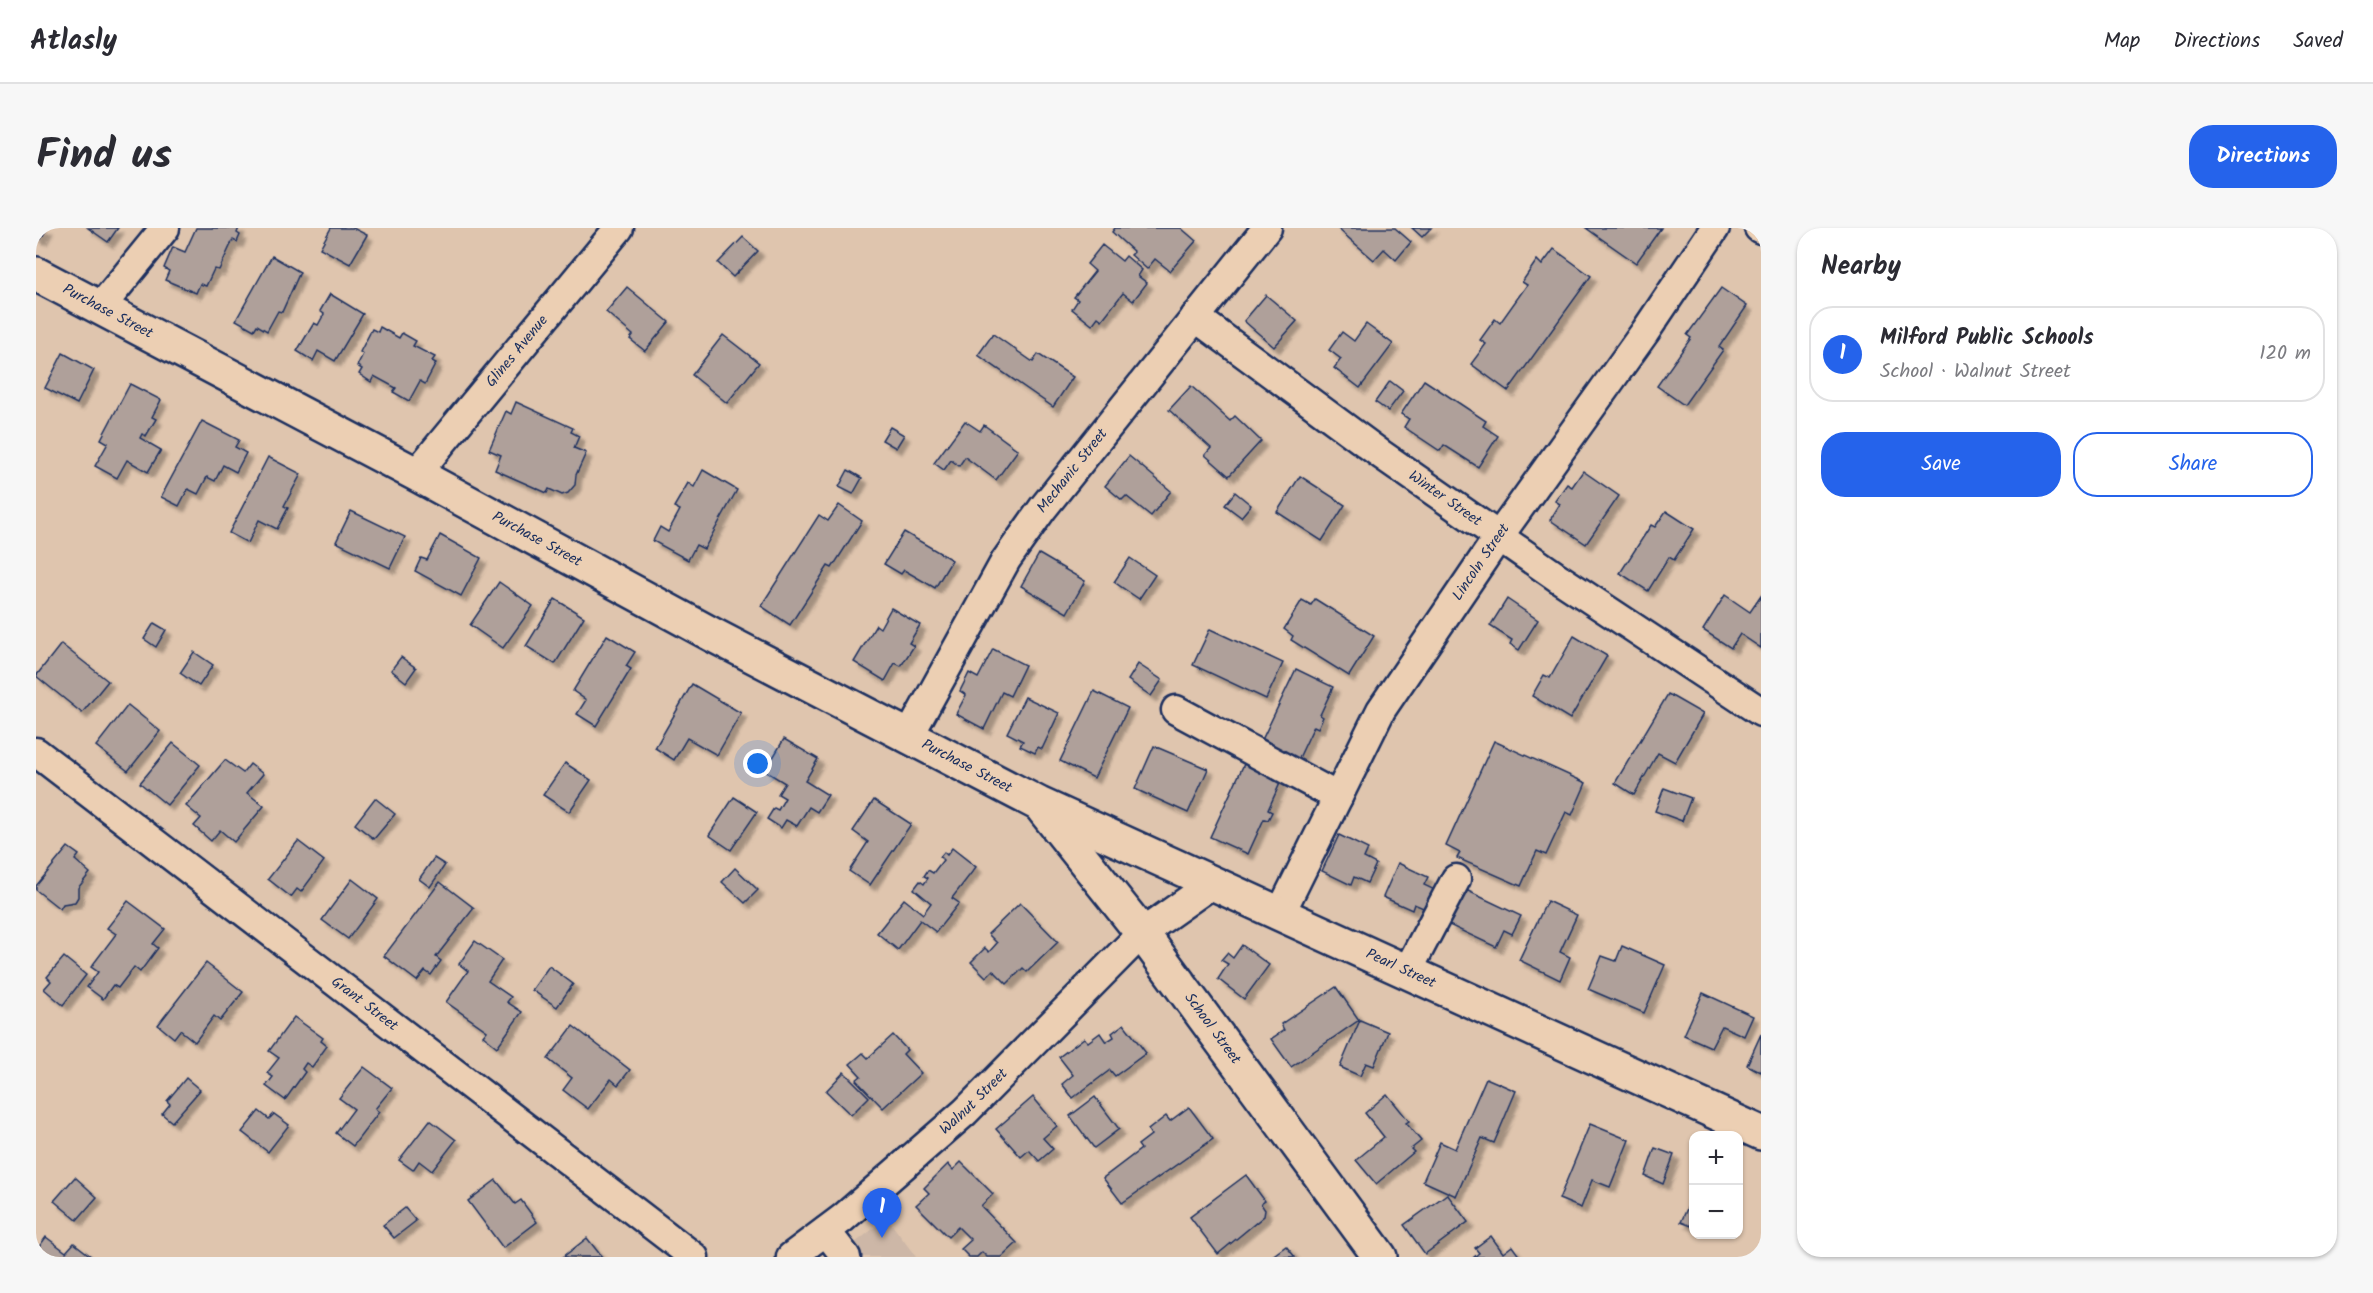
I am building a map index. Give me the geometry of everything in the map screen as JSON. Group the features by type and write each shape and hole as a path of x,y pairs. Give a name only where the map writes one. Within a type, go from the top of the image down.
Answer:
{"main road":[{"name":"Purchase Street","path":"36,274 416,474 705,631 1039,804"},
{"name":"Pearl Street","path":"1039,804 1761,1133"},
{"name":"School Street","path":"1039,804 1142,933 1380,1257"}],"street":[{"path":"99,309 165,228"},
{"name":"Glines Avenue","path":"416,474 619,228"},
{"name":"Mechanic Street","path":"909,736 1006,560 1042,508 1267,228"},
{"name":"Lincoln Street","path":"1280,915 1381,710 1498,536 1645,332 1715,228"},
{"name":"Winter Street","path":"1195,317 1498,536 1761,712"},
{"path":"1176,710 1338,798"},
{"name":"Grant Street","path":"36,752 412,1037 694,1257"},
{"path":"1407,972 1456,879"},
{"name":"Walnut Street","path":"791,1257 826,1231 965,1112 1142,933 1212,884"},
{"path":"826,1231 846,1257"}],"shaded area":[{"path":"887,1218 916,1257 837,1257"}],"building":[{"path":"36,228 47,228 41,239 36,237"},
{"path":"88,228 118,228 108,242"},
{"path":"196,228 239,228 237,233 240,235 237,242 233,240 219,270 214,269 206,286 200,284 196,293 165,280 169,271 164,268 173,247 185,252"},
{"path":"331,228 353,228 367,235 350,264 320,248"},
{"path":"1115,228 1181,228 1196,241 1170,271 1155,259 1147,269 1131,255 1134,252 1112,232"},
{"path":"1337,228 1395,228 1411,242 1396,260 1384,249 1374,260"},
{"path":"1412,228 1431,228 1422,237"},
{"path":"1586,228 1661,228 1636,263"},
{"path":"743,237 758,251 733,277 718,263"},
{"path":"1102,245 1122,261 1126,256 1142,270 1138,276 1147,283 1133,301 1123,293 1102,320 1098,317 1092,325 1072,309 1078,300 1074,297 1095,271 1087,264"},
{"path":"1554,249 1591,276 1508,391 1471,364 1486,344 1480,340 1495,319 1500,323 1527,285 1522,282 1537,260 1542,265"},
{"path":"272,256 300,272 282,312 278,311 267,331 257,325 254,330 236,320"},
{"path":"627,287 669,322 645,351 630,339 633,335 606,312"},
{"path":"1721,288 1747,306 1719,347 1723,350 1684,405 1657,386 1691,338 1687,335"},
{"path":"330,294 363,314 335,361 318,351 313,361 297,351 314,323 318,325 324,314 320,311"},
{"path":"1266,295 1297,321 1274,347 1244,321"},
{"path":"1366,324 1393,344 1360,388 1334,368 1341,359 1329,350 1342,332 1354,341"},
{"path":"380,327 399,338 402,333 416,341 413,346 435,357 432,361 436,363 425,384 420,381 409,401 393,392 396,388 374,376 371,382 359,374 362,369 357,366 363,354 360,352 372,329 378,332"},
{"path":"993,334 1033,362 1038,354 1073,377 1053,407 978,355"},
{"path":"723,335 759,363 727,403 692,375"},
{"path":"63,353 94,370 77,404 45,388"},
{"path":"1424,380 1486,421 1483,426 1498,436 1478,467 1444,445 1440,451 1404,427 1409,419 1401,414"},
{"path":"1390,381 1403,391 1388,411 1375,402"},
{"path":"130,384 161,400 152,417 156,419 146,436 142,434 140,438 161,450 148,472 127,460 117,478 95,466 108,443 101,439"},
{"path":"1191,386 1230,421 1235,416 1261,441 1229,476 1205,455 1211,448 1169,410"},
{"path":"516,402 573,428 571,432 579,436 574,448 586,453 576,475 575,485 568,493 562,495 549,489 547,493 495,470 501,455 489,450 506,411 511,414"},
{"path":"202,421 239,440 235,447 246,453 236,472 223,465 215,481 207,477 198,494 188,489 179,506 161,497"},
{"path":"965,421 980,431 984,425 1018,450 996,480 965,457 959,466 951,460 944,470 934,463"},
{"path":"890,427 904,435 896,448 882,440"},
{"path":"1129,456 1171,491 1151,516 1126,496 1122,500 1105,486"},
{"path":"268,457 301,474 284,506 288,508 277,529 259,520 248,543 229,533"},
{"path":"703,470 737,490 704,549 696,545 688,560 653,541 660,527 668,532 680,510 674,507 688,483 694,487"},
{"path":"848,470 862,478 853,494 839,487"},
{"path":"1583,471 1619,496 1586,544 1550,520 1560,504 1555,501 1567,484 1572,487"},
{"path":"1300,476 1345,505 1322,541 1277,512"},
{"path":"1235,492 1251,505 1241,517 1225,505"},
{"path":"839,505 862,521 832,568 828,566 790,625 761,606 819,515 828,521"},
{"path":"351,511 405,537 390,568 336,542"},
{"path":"1666,511 1694,529 1674,560 1669,557 1648,591 1620,573 1651,525 1655,527"},
{"path":"904,532 952,560 935,588 904,570 901,574 884,564"},
{"path":"440,535 481,558 461,596 415,571 421,558 427,560"},
{"path":"1039,554 1085,581 1067,613 1021,586"},
{"path":"1130,558 1155,575 1139,599 1114,582"},
{"path":"499,582 533,606 503,648 470,625"},
{"path":"1725,595 1750,612 1761,596 1761,648 1740,634 1731,648 1703,630"},
{"path":"555,599 584,617 555,664 526,646"},
{"path":"1315,599 1374,636 1349,676 1291,640 1293,636 1284,629 1302,600 1311,605"},
{"path":"1507,599 1538,620 1519,650 1510,644 1512,640 1490,626"},
{"path":"891,608 920,625 909,643 914,646 901,666 895,663 885,681 854,662 876,625 880,628"},
{"path":"154,623 166,630 156,647 144,639"},
{"path":"1210,629 1283,663 1266,699 1193,665"},
{"path":"607,635 635,652 626,666 631,669 596,726 577,714 586,700 573,691"},
{"path":"1574,636 1607,656 1570,719 1532,696 1544,675 1550,678"},
{"path":"61,644 108,681 82,713 36,676"},
{"path":"993,649 1025,665 1010,696 1002,692 984,729 956,714 966,695 960,691 969,673 978,678"},
{"path":"194,652 213,665 199,686 180,673"},
{"path":"401,657 416,668 406,682 391,670"},
{"path":"1138,664 1162,680 1151,696 1128,680"},
{"path":"1296,669 1333,687 1320,715 1323,717 1318,728 1314,726 1298,760 1261,742"},
{"path":"692,684 741,713 717,755 687,738 674,760 655,748"},
{"path":"1094,691 1128,708 1094,778 1060,761"},
{"path":"1668,694 1703,714 1675,762 1658,753 1634,795 1615,783"},
{"path":"1025,697 1059,713 1042,749 1038,747 1035,753 1020,746 1023,741 1007,733"},
{"path":"128,705 160,731 128,771 96,746"},
{"path":"784,739 818,759 805,781 828,795 817,812 809,807 797,826 786,820 781,828 767,819 774,808 778,810 785,798 778,794 785,783 765,771"},
{"path":"1494,741 1586,783 1572,815 1566,812 1546,855 1537,851 1521,886 1457,858 1460,853 1446,846"},
{"path":"173,743 200,765 167,805 140,783"},
{"path":"1154,746 1208,769 1188,813 1135,789"},
{"path":"225,760 243,773 250,764 263,774 247,793 264,806 234,842 220,830 211,841 194,826 201,818 186,806"},
{"path":"565,763 591,780 569,812 543,795"},
{"path":"1244,764 1281,781 1268,810 1272,812 1268,820 1264,819 1248,854 1210,837"},
{"path":"1664,788 1691,798 1682,821 1655,811"},
{"path":"734,797 757,812 731,850 709,835"},
{"path":"375,798 395,814 374,839 355,824"},
{"path":"874,800 911,824 870,885 849,871 868,842 853,831"},
{"path":"1339,835 1368,849 1364,858 1376,864 1367,883 1354,877 1351,885 1322,871"},
{"path":"298,841 324,861 301,892 297,889 291,897 268,879"},
{"path":"68,847 79,855 75,860 90,873 78,888 78,897 75,902 63,904 60,909 36,890 36,886"},
{"path":"952,848 976,867 952,898 959,903 936,932 920,920 898,950 877,933 904,899 923,914 931,903 914,889 920,881 924,884 928,878 924,876 928,870 933,873 943,860 940,857 944,852 947,855"},
{"path":"434,858 445,865 430,887 419,879"},
{"path":"1398,863 1428,877 1424,885 1437,891 1428,910 1414,904 1412,910 1383,897"},
{"path":"735,868 758,890 745,903 722,882"},
{"path":"352,879 378,899 348,939 322,920"},
{"path":"440,882 474,908 436,957 441,961 431,975 425,971 417,981 384,956"},
{"path":"1466,890 1521,916 1512,934 1504,930 1496,947 1449,925"},
{"path":"128,901 165,929 153,944 158,948 140,972 134,967 118,988 113,985 103,999 87,987 98,972 91,967 116,934 107,928"},
{"path":"1547,901 1577,915 1560,952 1570,957 1560,980 1519,960"},
{"path":"1020,903 1058,942 1027,972 1023,968 1007,984 993,970 986,977 971,962 985,948 989,952 997,943 988,934"},
{"path":"475,941 502,960 488,981 511,997 507,1002 522,1012 497,1047 483,1036 487,1031 446,1002 468,971 459,964"},
{"path":"1242,945 1269,965 1244,999 1218,979 1228,964 1221,960 1227,953 1233,958"},
{"path":"1622,946 1665,965 1644,1013 1588,989 1602,956 1616,961"},
{"path":"64,957 86,975 63,1005 44,989 51,981 47,977"},
{"path":"206,963 243,992 220,1021 214,1016 195,1042 180,1030 174,1038 158,1025"},
{"path":"549,966 573,984 557,1007 532,990"},
{"path":"1336,987 1359,1020 1291,1067 1271,1039 1284,1030 1281,1024"},
{"path":"1703,993 1753,1016 1744,1036 1722,1026 1711,1047 1684,1035"},
{"path":"294,1017 323,1038 321,1041 327,1046 312,1067 306,1063 302,1069 305,1072 285,1100 266,1086 273,1077 267,1073 279,1058 269,1051"},
{"path":"1360,1020 1388,1032 1374,1066 1366,1063 1360,1076 1340,1067"},
{"path":"1124,1024 1146,1053 1115,1076 1110,1070 1073,1098 1062,1084 1073,1075 1059,1057 1084,1038 1088,1042 1100,1033 1106,1042 1114,1037 1112,1033"},
{"path":"573,1026 630,1070 618,1085 611,1079 588,1109 563,1090 572,1078 548,1059"},
{"path":"1761,1034 1761,1072 1747,1065"},
{"path":"893,1035 907,1050 903,1054 921,1073 883,1108 856,1080 861,1076 850,1064 863,1053 868,1058"},
{"path":"364,1067 392,1088 375,1109 379,1112 353,1146 336,1133 354,1109 339,1098"},
{"path":"844,1072 869,1097 851,1115 826,1091"},
{"path":"186,1078 200,1090 172,1122 162,1114 170,1104 167,1101"},
{"path":"1486,1078 1516,1091 1494,1143 1482,1138 1456,1196 1423,1181 1440,1142 1455,1149"},
{"path":"1387,1094 1409,1121 1406,1123 1421,1141 1411,1149 1414,1152 1376,1184 1356,1160 1384,1137 1365,1113"},
{"path":"1033,1097 1057,1126 1043,1138 1053,1149 1039,1161 1029,1150 1021,1157 996,1129"},
{"path":"1095,1097 1119,1129 1094,1148 1070,1116"},
{"path":"1189,1107 1213,1139 1122,1203 1103,1178 1141,1149 1138,1145 1151,1135 1148,1130 1166,1116 1170,1121"},
{"path":"259,1111 269,1119 274,1114 289,1125 268,1152 242,1132"},
{"path":"430,1120 456,1140 432,1171 419,1161 413,1170 399,1160"},
{"path":"1590,1124 1629,1140 1610,1187 1592,1180 1581,1208 1559,1199"},
{"path":"1655,1148 1674,1155 1663,1184 1645,1176"},
{"path":"961,1162 993,1194 981,1206 1017,1243 1002,1257 987,1257 982,1252 977,1257 969,1257 961,1249 971,1240 958,1227 948,1237 916,1205 929,1193 924,1188 948,1164 953,1170"},
{"path":"1246,1175 1265,1201 1261,1204 1265,1210 1264,1216 1218,1254 1190,1217"},
{"path":"75,1177 97,1197 77,1220 54,1201"},
{"path":"496,1180 515,1204 521,1200 537,1222 503,1248 468,1201"},
{"path":"1447,1194 1468,1222 1425,1254 1404,1225"},
{"path":"1689,1204 1689,1225 1681,1222"},
{"path":"405,1208 416,1221 394,1238 383,1225"},
{"path":"1491,1236 1503,1253 1512,1246 1520,1257 1474,1257 1479,1253 1475,1248"},
{"path":"46,1237 66,1252 74,1243 92,1257 36,1257 36,1251"},
{"path":"587,1238 602,1257 563,1257"},
{"path":"1286,1246 1295,1257 1271,1257"}],"place":[{"name":"Milford Public Schools","path":"882,1238"}]}
